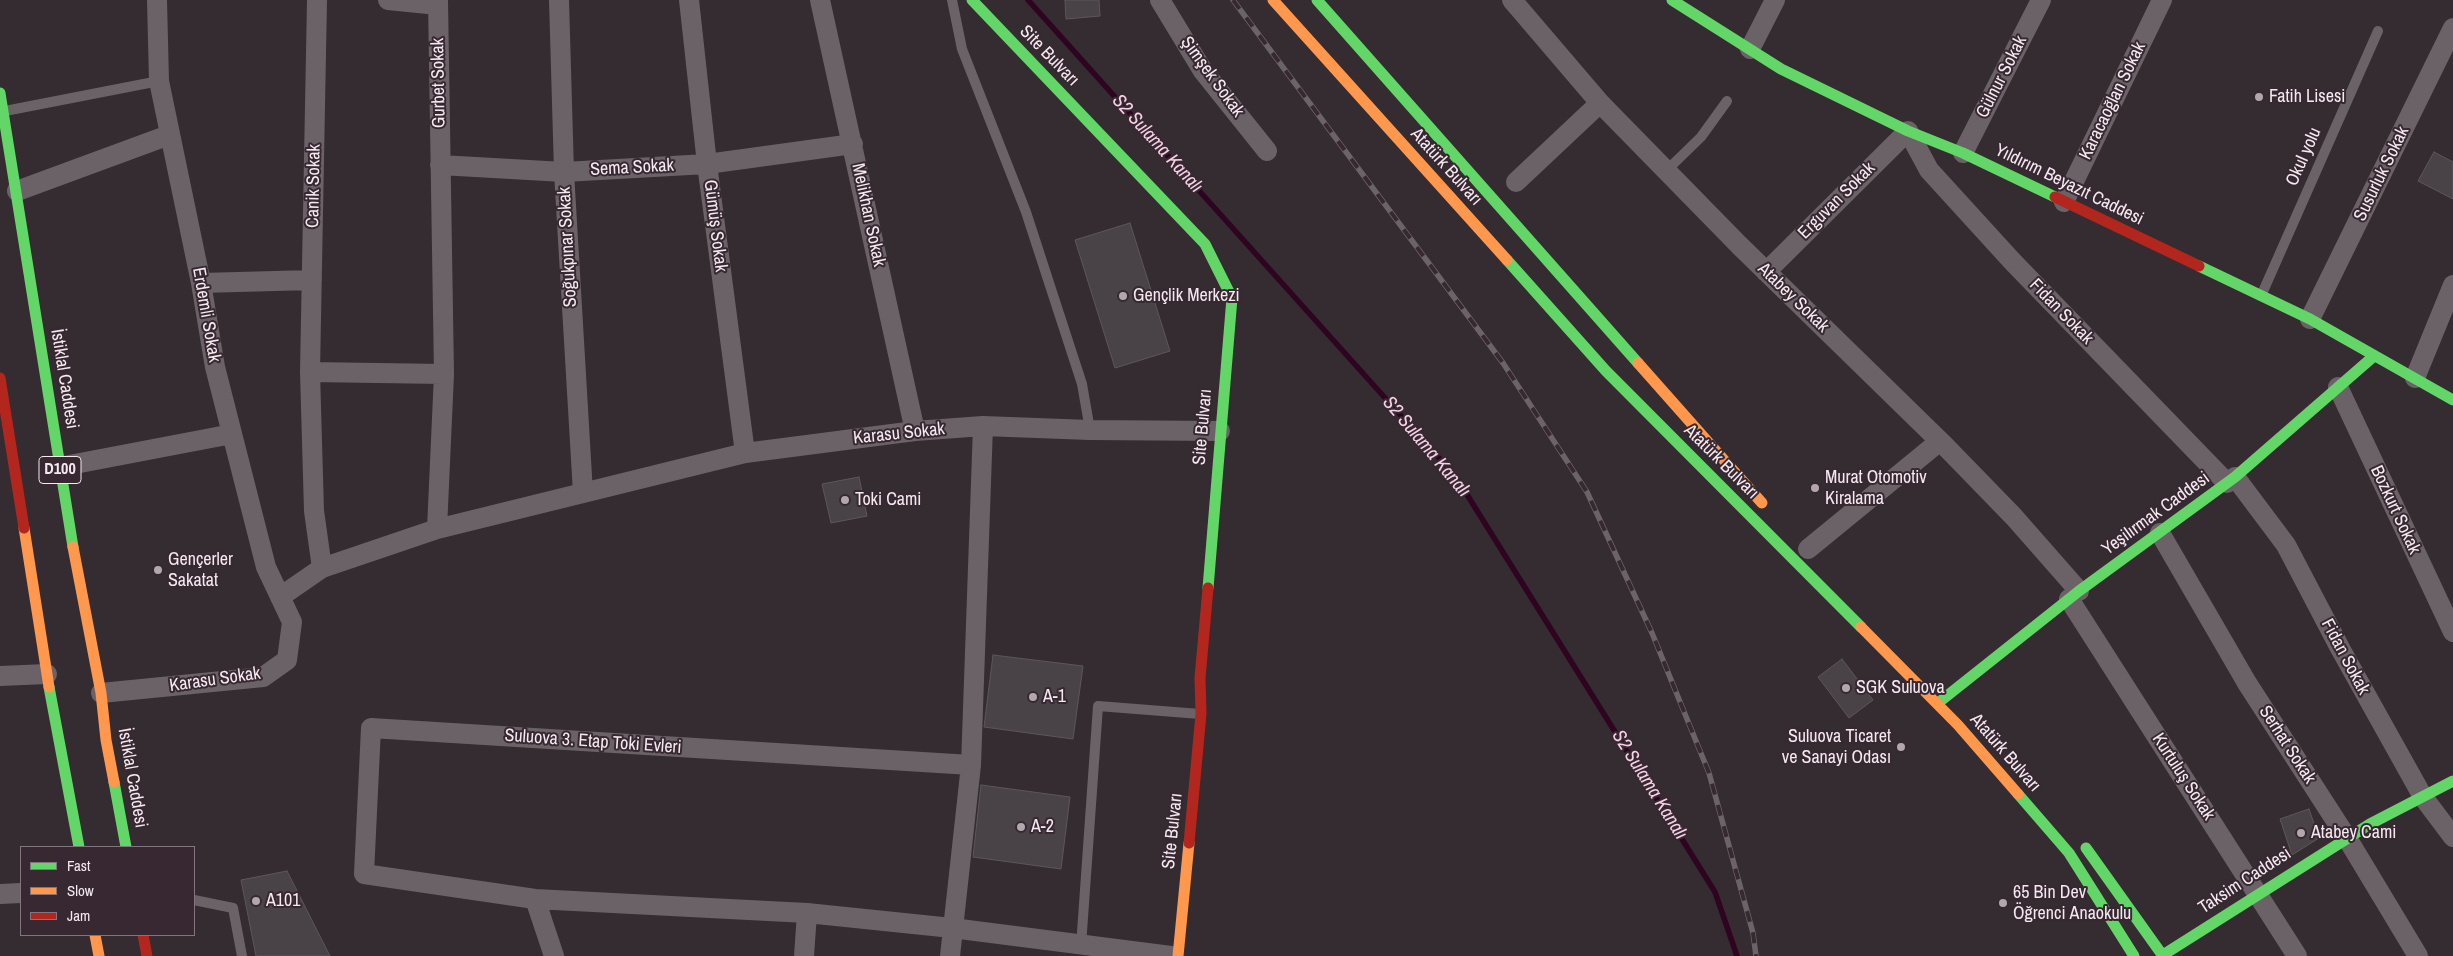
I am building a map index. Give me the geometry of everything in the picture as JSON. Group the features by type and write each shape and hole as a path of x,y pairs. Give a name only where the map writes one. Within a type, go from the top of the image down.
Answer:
{"main road":[{"name":"Site Bulvarı","path":"972,0 1205,244 1232,298 1200,678 1202,714 1178,956"},
{"name":"Atatürk Bulvarı","path":"1273,0 1606,371 1938,704 2069,853 2134,956"},
{"name":"Atatürk Bulvarı","path":"1317,0 1769,510"},
{"name":"Yıldırım Beyazıt Caddesi","path":"1672,0 1781,69 1908,131 1964,153 2310,319 2453,400"},
{"name":"İstiklal Caddesi","path":"0,92 59,466 102,694 106,740 126,846"},
{"name":"Yeşilırmak Caddesi","path":"1938,704 1951,691 2074,595 2231,480 2374,356"},
{"name":"D100","path":"0,378 3,416 79,846"},
{"name":"Taksim Caddesi","path":"2163,956 2347,838 2453,781"},
{"path":"2078,838 2163,956"},
{"path":"95,936 99,956"},
{"path":"143,936 147,956"}],"street":[{"name":"Erdemli Sokak","path":"157,0 159,81 201,283 215,367 266,567 292,622"},
{"name":"Canik Sokak","path":"317,0 310,372 314,511 322,568"},
{"path":"388,0 438,3"},
{"name":"Soğukpınar Sokak","path":"559,0 564,172 583,493"},
{"name":"Gümüş Sokak","path":"689,0 707,164 745,453"},
{"name":"Melikhan Sokak","path":"820,0 916,430"},
{"name":"Şimşek Sokak","path":"1160,0 1203,71 1267,150"},
{"name":"Atabey Sokak","path":"1512,0 1600,103 1666,171 1766,272 1940,441 2014,517 2074,595"},
{"path":"1750,49 1775,0"},
{"name":"Gülnur Sokak","path":"1964,153 2041,0"},
{"name":"Karacaoğlan Sokak","path":"2064,202 2162,0"},
{"name":"Gurbet Sokak","path":"436,529 444,374 438,3"},
{"name":"Susurluk Sokak","path":"2310,319 2453,28"},
{"path":"1516,182 1600,103"},
{"name":"Erguvan Sokak","path":"1766,272 1908,131"},
{"name":"Fidan Sokak","path":"1908,131 1929,170 2012,261 2231,480 2286,545 2341,650 2423,797 2453,837"},
{"path":"16,191 169,135"},
{"name":"Sema Sokak","path":"440,165 564,172 707,164 853,144"},
{"path":"201,283 312,280"},
{"path":"2415,378 2453,285"},
{"path":"310,372 444,374"},
{"name":"Bozkurt Sokak","path":"2338,387 2453,632"},
{"path":"950,956 971,766 983,426"},
{"name":"Karasu Sokak","path":"280,597 322,568 436,529 745,453 916,430 983,426 1090,430 1220,431"},
{"path":"59,466 232,434"},
{"path":"1808,549 1940,441"},
{"name":"Serhat Sokak","path":"2160,532 2247,683 2347,838 2418,956"},
{"name":"Kurtuluş Sokak","path":"2074,595 2297,956"},
{"name":"Karasu Sokak","path":"102,694 262,677 287,660 292,622"},
{"path":"0,676 47,674"},
{"name":"Suluova 3. Etap Toki Evleri","path":"971,766 371,728 364,874 535,899 806,913 952,928 1068,948 1171,956"},
{"path":"0,894 20,893"},
{"path":"535,899 554,956"},
{"path":"804,956 806,913"}],"lane":[{"path":"952,0 962,49 1026,212 1079,375 1090,430"},
{"name":"Okul yolu","path":"2260,296 2378,30"},
{"path":"2,111 159,81"},
{"path":"1666,171 1702,138 1727,101"},
{"path":"1068,948 1098,706 1202,714"},
{"path":"195,900 233,908 242,956"}],"building":[{"path":"1065,0 1099,0 1100,16 1066,19"},
{"path":"2434,152 2453,162 2453,199 2418,181"},
{"name":"Gençlik Merkezi","path":"1130,223 1170,351 1115,368 1075,240"},
{"name":"Toki Cami","path":"859,477 867,516 831,523 822,484"},
{"name":"A-1","path":"993,655 1083,666 1073,739 984,727"},
{"name":"SGK Suluova","path":"1842,659 1873,700 1849,718 1818,677"},
{"name":"A-2","path":"981,785 1070,797 1061,869 973,857"},
{"name":"Atabey Cami","path":"2309,809 2319,838 2292,855 2280,819"},
{"path":"287,871 330,956 256,956 241,880"}],"waterway":[{"name":"S2 Sulama Kanalı","path":"1028,0 1456,477 1715,892 1737,956"}],"railway":[{"path":"1233,0 1503,363 1587,492 1652,633 1709,773 1753,933 1756,956"}],"traffic: fast":[{"path":"972,0 1205,244 1232,298 1208,588"},
{"path":"1317,0 1638,363"},
{"path":"1672,0 1781,69 1908,131 1963,153 2055,197"},
{"path":"0,93 73,547"},
{"path":"1507,260 1606,371 1861,627"},
{"path":"2199,266 2310,319 2453,400"},
{"path":"1938,703 2079,591 2235,477 2374,356"},
{"path":"49,687 79,846"},
{"path":"2163,955 2370,824 2453,781"},
{"path":"114,782 126,846"},
{"path":"2018,794 2069,853 2134,956"},
{"path":"2086,848 2163,956"}],"traffic: slow":[{"path":"1273,0 1507,260"},
{"path":"1638,363 1762,503"},
{"path":"24,528 49,687"},
{"path":"73,547 101,693 106,740 114,782"},
{"path":"1861,627 1958,725 2018,794"},
{"path":"1178,956 1189,843"},
{"path":"95,936 99,956"}],"traffic: jam":[{"path":"2055,197 2199,266"},
{"path":"0,378 24,528"},
{"path":"1189,843 1201,714 1200,678 1208,588"},
{"path":"143,936 147,956"}],"place":[{"name":"Fatih Lisesi","path":"2259,97"},
{"name":"Gençlik Merkezi","path":"1123,296"},
{"name":"Murat Otomotiv Kiralama","path":"1815,488"},
{"name":"Toki Cami","path":"845,500"},
{"name":"Gençerler Sakatat","path":"158,570"},
{"name":"SGK Suluova","path":"1846,688"},
{"name":"A-1","path":"1033,697"},
{"name":"Suluova Ticaret ve Sanayi Odası","path":"1901,747"},
{"name":"A-2","path":"1021,827"},
{"name":"Atabey Cami","path":"2301,833"},
{"name":"A101","path":"256,901"},
{"name":"65 Bin Dev Öğrenci Anaokulu","path":"2003,903"}]}
